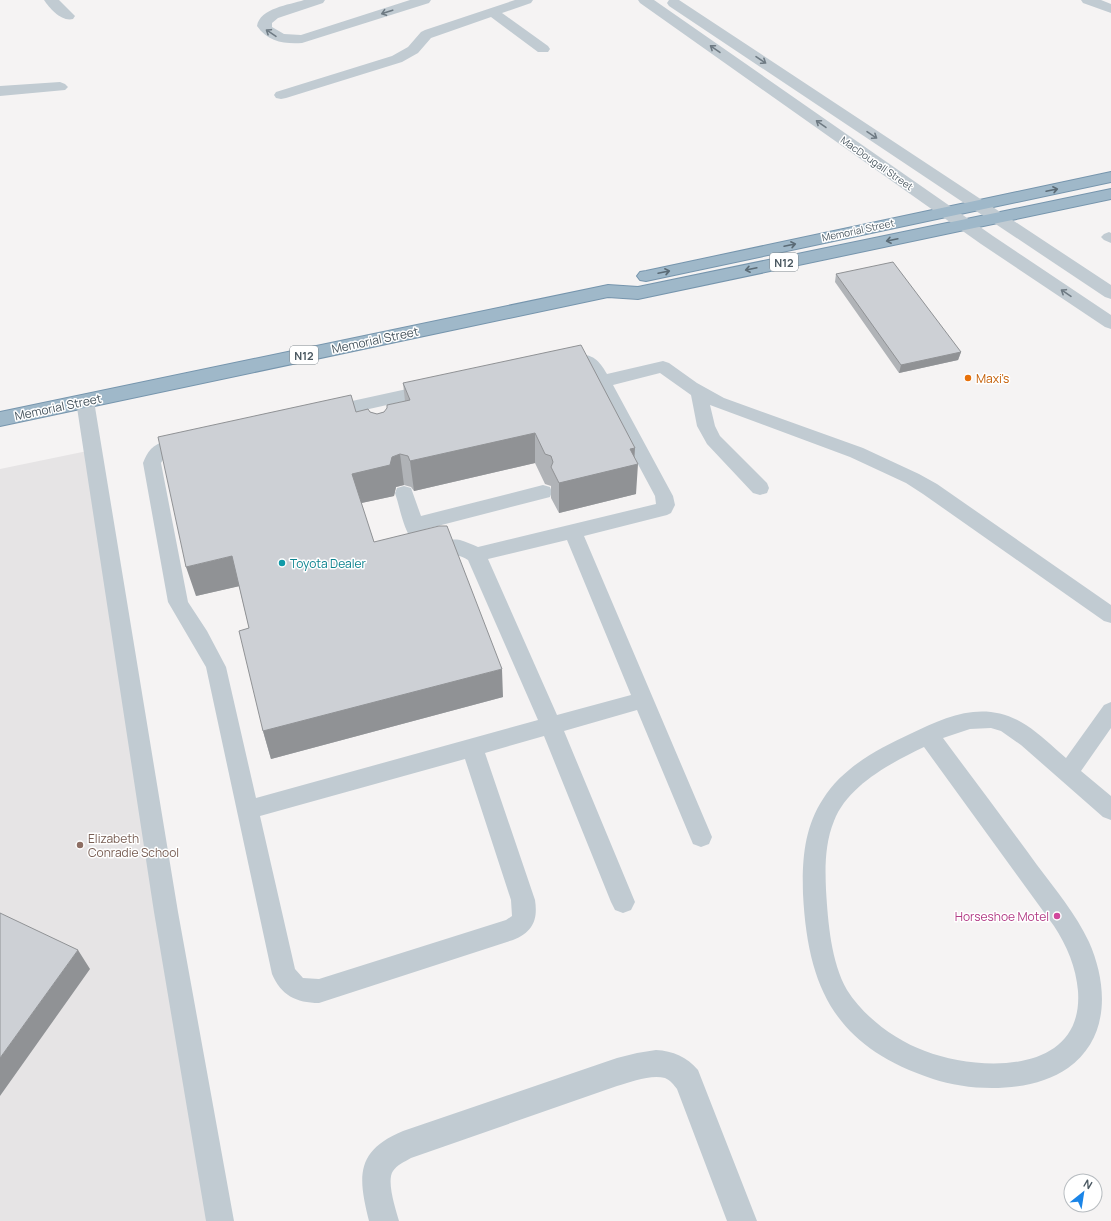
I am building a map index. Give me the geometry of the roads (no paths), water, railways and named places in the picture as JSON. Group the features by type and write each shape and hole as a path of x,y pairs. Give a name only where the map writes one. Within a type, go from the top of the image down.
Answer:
{"highway":[{"name":"Memorial Street","path":"608,291 626,280 1111,177"},
{"name":"Memorial Street","path":"0,419 608,291 638,293 1111,194"}],"street":[{"path":"51,0 68,16"},
{"path":"318,0 273,15 265,21 264,26 272,35 285,39 302,39 424,0"},
{"name":"MacDougall Street","path":"645,0 946,212 1111,322"},
{"name":"MacDougall Street","path":"670,0 1111,293"},
{"path":"1088,0 1111,9"},
{"path":"0,91 60,87"},
{"path":"384,1221 375,1181 377,1168 393,1151 403,1146 617,1072 637,1066 665,1064 677,1068 688,1080 742,1221"}],"lane":[{"path":"281,95 397,59 413,50 426,36 527,0"},
{"path":"493,12 543,49"},
{"path":"476,555 660,510 666,505 664,496 594,366 588,361 570,359 547,364"},
{"path":"602,381 664,367 680,382 699,394 899,471 916,480 1111,615"},
{"path":"314,415 371,410 446,386"},
{"path":"699,394 706,426 713,440 760,488"},
{"path":"85,401 166,912 220,1221"},
{"path":"205,439 164,449 156,454 152,463 178,602 200,637 216,667 284,974 292,986 299,990 319,991 519,926 525,914 523,900 472,748"},
{"path":"414,525 543,492"},
{"path":"404,493 419,537 428,545 440,548 459,547 476,555 551,726 623,902"},
{"path":"573,532 701,837"},
{"path":"248,810 643,700"},
{"path":"1068,773 1111,711"},
{"path":"928,735 1066,924 1076,940 1083,957 1090,985 1090,1018 1084,1034 1064,1058 1045,1068 1022,1074 983,1075 961,1073 931,1066 904,1055 879,1040 855,1019 839,999 820,948 814,881 814,858 817,838 824,819 835,799 864,771 896,751 928,735 967,720 978,719 995,721 1014,729 1111,810"}],"place":[{"name":"Maxi's","path":"968,378"},
{"name":"Toyota Dealer","path":"282,563"},
{"name":"Elizabeth Conradie School","path":"80,845"},
{"name":"Horseshoe Motel","path":"1057,916"}]}
